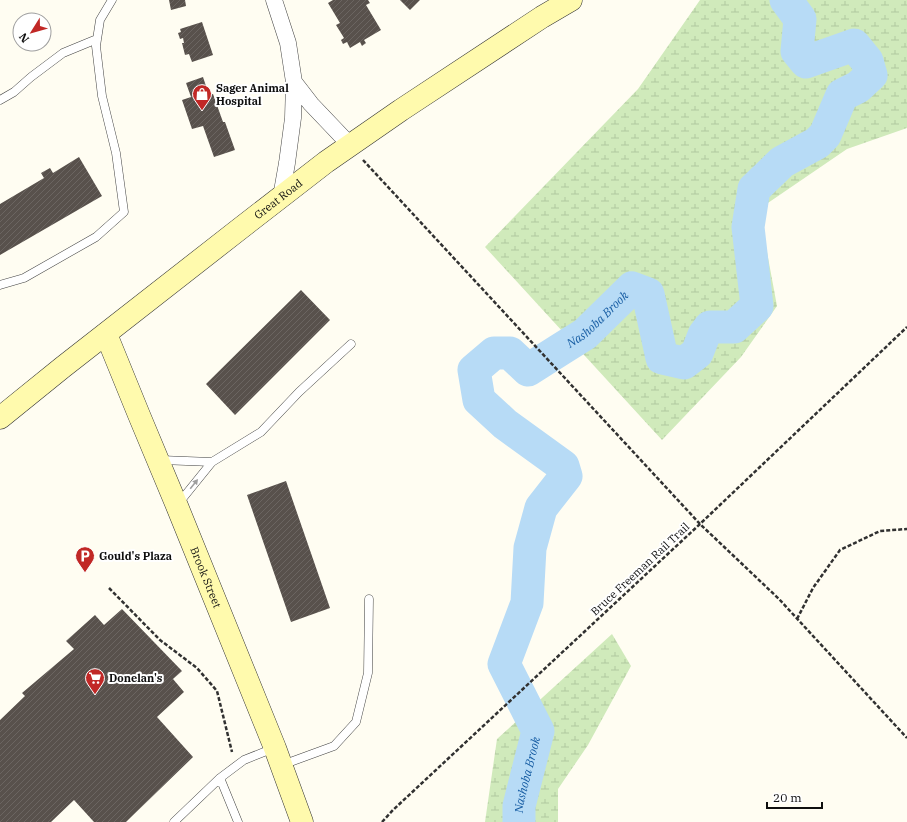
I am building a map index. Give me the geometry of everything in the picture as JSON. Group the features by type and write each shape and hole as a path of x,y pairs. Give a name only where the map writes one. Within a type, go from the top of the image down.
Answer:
{"main road":[{"name":"Great Road","path":"0,418 326,162 401,110 542,17 571,0"},
{"name":"Brook Street","path":"106,334 278,756 302,822"}],"street":[{"path":"274,0 288,44 294,82 293,118 281,197"},
{"path":"294,82 311,104 350,145"}],"lane":[{"path":"0,285 24,278 96,237 124,212 116,153 102,96 96,46 100,20 112,0"},
{"path":"0,100 14,92 31,76 63,52 97,39"},
{"path":"177,506 212,462 260,432 299,392 351,344"},
{"path":"157,460 212,462"},
{"path":"174,822 220,778 244,760 278,756 334,746 356,722 368,673 369,599"},
{"path":"220,778 238,822"}],"path":[{"path":"350,145 700,524 778,599 907,738"},
{"name":"Bruce Freeman Rail Trail","path":"382,822 399,804 700,524 907,327"},
{"path":"798,620 813,588 840,550 880,531 907,529"},
{"path":"109,588 160,640 197,668 217,691 236,766"}],"green space":[{"path":"700,0 907,0 907,128 847,149 759,209 777,306 741,357 662,440 485,247 638,89"},
{"path":"612,634 631,666 588,745 558,789 558,822 485,822 497,739"}],"building":[{"path":"169,0 185,0 186,6 171,10"},
{"path":"333,0 368,0 370,3 366,5 381,30 364,40 366,43 362,46 360,42 350,48 347,42 343,44 341,40 344,38 336,25 340,23 328,3"},
{"path":"400,0 420,0 410,10"},
{"path":"202,22 213,55 192,62 189,54 185,55 182,43 184,43 183,38 180,39 178,33 181,32 180,29"},
{"name":"Sager Animal Hospital","path":"203,77 209,95 213,94 235,150 214,157 203,126 192,129 182,100 191,97 186,83"},
{"path":"79,157 102,196 0,255 0,204 44,178 41,173 50,168 53,173"},
{"path":"301,290 330,320 235,415 206,384"},
{"path":"286,481 330,608 291,622 247,495"},
{"path":"122,609 182,671 173,679 184,692 157,717 193,757 126,822 94,822 74,800 51,822 0,822 0,720 25,696 22,693 74,649 66,641 95,615 104,625"}],"waterway":[{"name":"Nashoba Brook","path":"519,822 519,806 538,731 504,664 527,603 530,548 541,508 566,476 563,466 505,424 479,400 474,370 494,353 510,353 528,370 585,334 632,288 648,294 662,358 684,363 697,353 704,335 710,327 734,327 757,306 748,227 754,189 782,162 817,143 825,135 842,95 858,87 871,75 867,61 854,45 806,62 797,51 800,19 786,0"}],"place":[{"name":"Sager Animal Hospital","path":"202,111"},
{"name":"Gould's Plaza","path":"85,573"},
{"name":"Donelan's","path":"95,695"}]}
